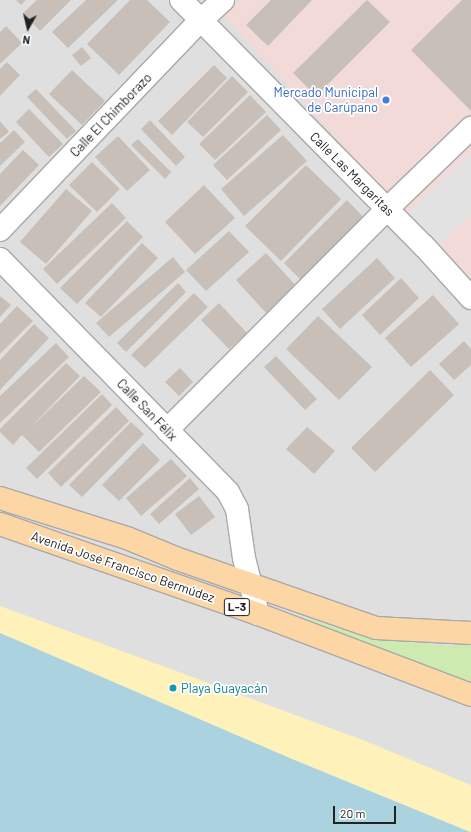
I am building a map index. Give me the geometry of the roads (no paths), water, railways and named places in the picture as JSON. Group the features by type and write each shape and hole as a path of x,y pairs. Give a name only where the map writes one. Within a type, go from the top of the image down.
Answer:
{"main road":[{"name":"Avenida José Francisco Bermúdez","path":"0,498 127,538 178,559 376,628 471,633"},
{"name":"Avenida José Francisco Bermúdez","path":"0,524 258,614 471,695"}],"street":[{"name":"Calle Las Margaritas","path":"181,0 200,21 387,209 471,298"},
{"name":"Calle El Chimborazo","path":"0,230 200,21 222,0"},
{"path":"167,430 387,209 471,128"},
{"name":"Calle San Félix","path":"0,259 228,492 237,509 239,532 249,584 258,614"}],"water":[{"path":"0,633 292,759 470,832 0,832"}],"place":[{"name":"Mercado Municipal de Carúpano","path":"386,100"},
{"name":"Playa Guayacán","path":"173,688"}]}
